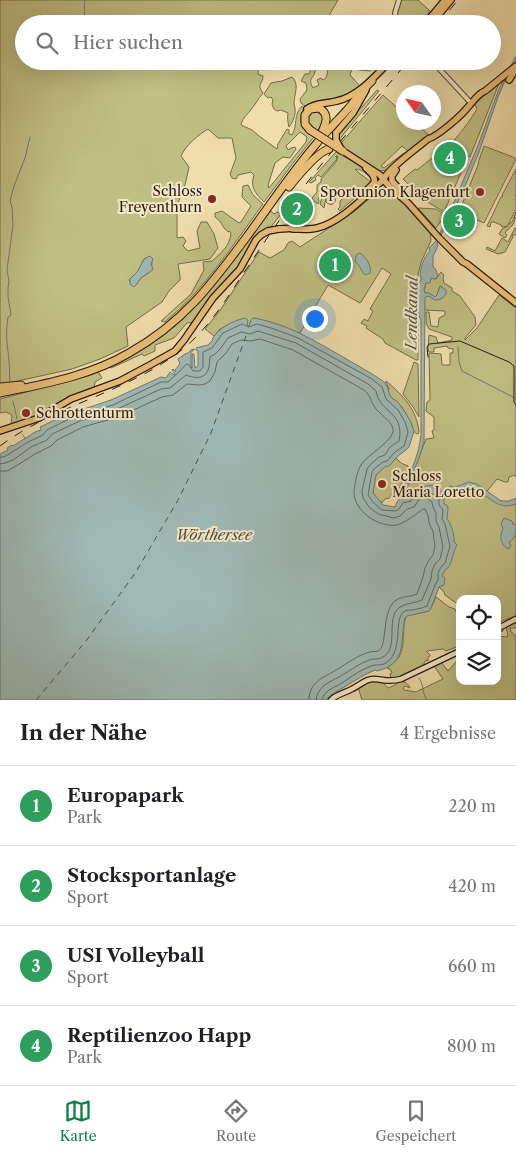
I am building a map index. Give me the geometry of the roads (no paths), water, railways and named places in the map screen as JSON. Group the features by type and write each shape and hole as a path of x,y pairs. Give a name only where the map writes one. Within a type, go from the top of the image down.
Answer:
{"highway":[{"path":"267,208 317,143 372,81"},
{"path":"0,392 76,372 129,353 149,341 183,314 212,282 322,132 362,89"},
{"path":"322,132 326,122 326,115 319,108 310,109 305,115 305,124 310,131 343,152"},
{"path":"267,208 323,151 333,149 343,152"},
{"path":"0,392 25,390 31,386 70,377 101,364"}],"main road":[{"path":"432,15 445,0"},
{"path":"438,15 451,0"},
{"path":"510,72 509,80 516,67"},
{"path":"293,229 317,225 330,220 380,180 389,176 430,141 438,131 466,106 476,101 485,91 516,67"},
{"path":"382,70 372,81 356,108 336,134 336,140 343,152 380,175 434,230"},
{"path":"310,131 305,127 302,120 303,114 308,107 337,102 346,98 362,89 382,70"},
{"path":"0,431 39,418 71,399 120,381 175,351 213,298 236,274 256,240 261,235 268,231 279,229 316,228 338,219 382,181 386,175 428,139 431,139"},
{"path":"369,168 385,172 406,158"},
{"path":"358,198 374,183 374,176 369,168"},
{"path":"396,170 392,176 392,181 434,230 467,264 516,303"},
{"path":"383,179 389,182 408,200"},
{"path":"355,205 378,188 385,187 394,190"},
{"path":"501,627 516,619"},
{"path":"331,700 371,679 391,682 401,679 456,653"}],"street":[{"path":"396,15 399,0"},
{"path":"440,70 471,103"}],"water":[{"name":"Wörthersee","path":"516,56 516,61 498,97 463,191 437,243 438,246 433,256 433,266 438,276 435,279 431,278 430,283 426,283 424,289 425,293 435,297 440,286 446,290 446,293 439,300 429,296 425,297 424,441 404,495 408,497 413,488 434,485 435,490 442,491 450,489 450,486 453,488 469,482 477,484 501,501 509,501 516,498 516,504 503,506 481,494 472,492 461,493 444,499 444,504 448,508 447,519 454,536 454,542 457,545 450,565 442,576 445,578 444,585 439,587 429,611 405,618 402,644 398,658 387,668 375,670 364,675 333,693 326,700 0,700 0,454 8,450 7,448 12,445 41,430 40,427 82,407 84,409 111,400 161,377 166,378 170,372 174,375 172,370 176,372 175,370 180,364 178,359 194,349 191,352 191,367 192,354 194,354 195,368 198,366 198,351 196,348 208,345 222,328 230,323 245,318 248,320 247,325 249,326 253,318 289,328 385,383 391,397 397,401 406,414 414,431 409,447 376,475 373,493 383,505 395,507 413,465 421,435 421,320 417,301 422,265 430,251 429,248 437,240 477,148 499,89"},
{"path":"360,253 369,265 370,273 365,275 355,261 356,255"},
{"path":"150,256 153,259 151,264 153,269 141,278 134,287 130,284 130,279 138,271 144,259"},
{"path":"504,518 516,525 515,535 509,542 511,545 509,549 504,546 501,540 503,528 501,524"}],"waterway":[{"path":"84,15 85,0"},
{"path":"10,382 7,335 8,317 11,315 7,270 13,225 10,201 30,137"},
{"path":"458,347 462,371 513,397"},
{"path":"13,401 17,419"},
{"path":"22,434 25,438"},
{"path":"419,678 427,700"}],"tram line":[{"path":"428,357 427,347 429,344 460,341 509,362 514,366 514,402 516,405"}],"railway":[{"path":"446,15 458,0"},
{"path":"0,446 45,419 140,376 163,363 193,340 222,306 300,192 400,70"}],"place":[{"name":"Reptilienzoo Happ","path":"450,158"},
{"name":"Sportunion Klagenfurt","path":"480,192"},
{"name":"Schloss Freyenthurn","path":"212,199"},
{"name":"Stocksportanlage","path":"297,209"},
{"name":"USI Volleyball","path":"459,221"},
{"name":"Europapark","path":"335,265"},
{"name":"Schrottenturm","path":"26,413"},
{"name":"Schloss Maria Loretto","path":"382,484"}],"water label":[{"name":"Lendkanal","path":"412,313"}]}
